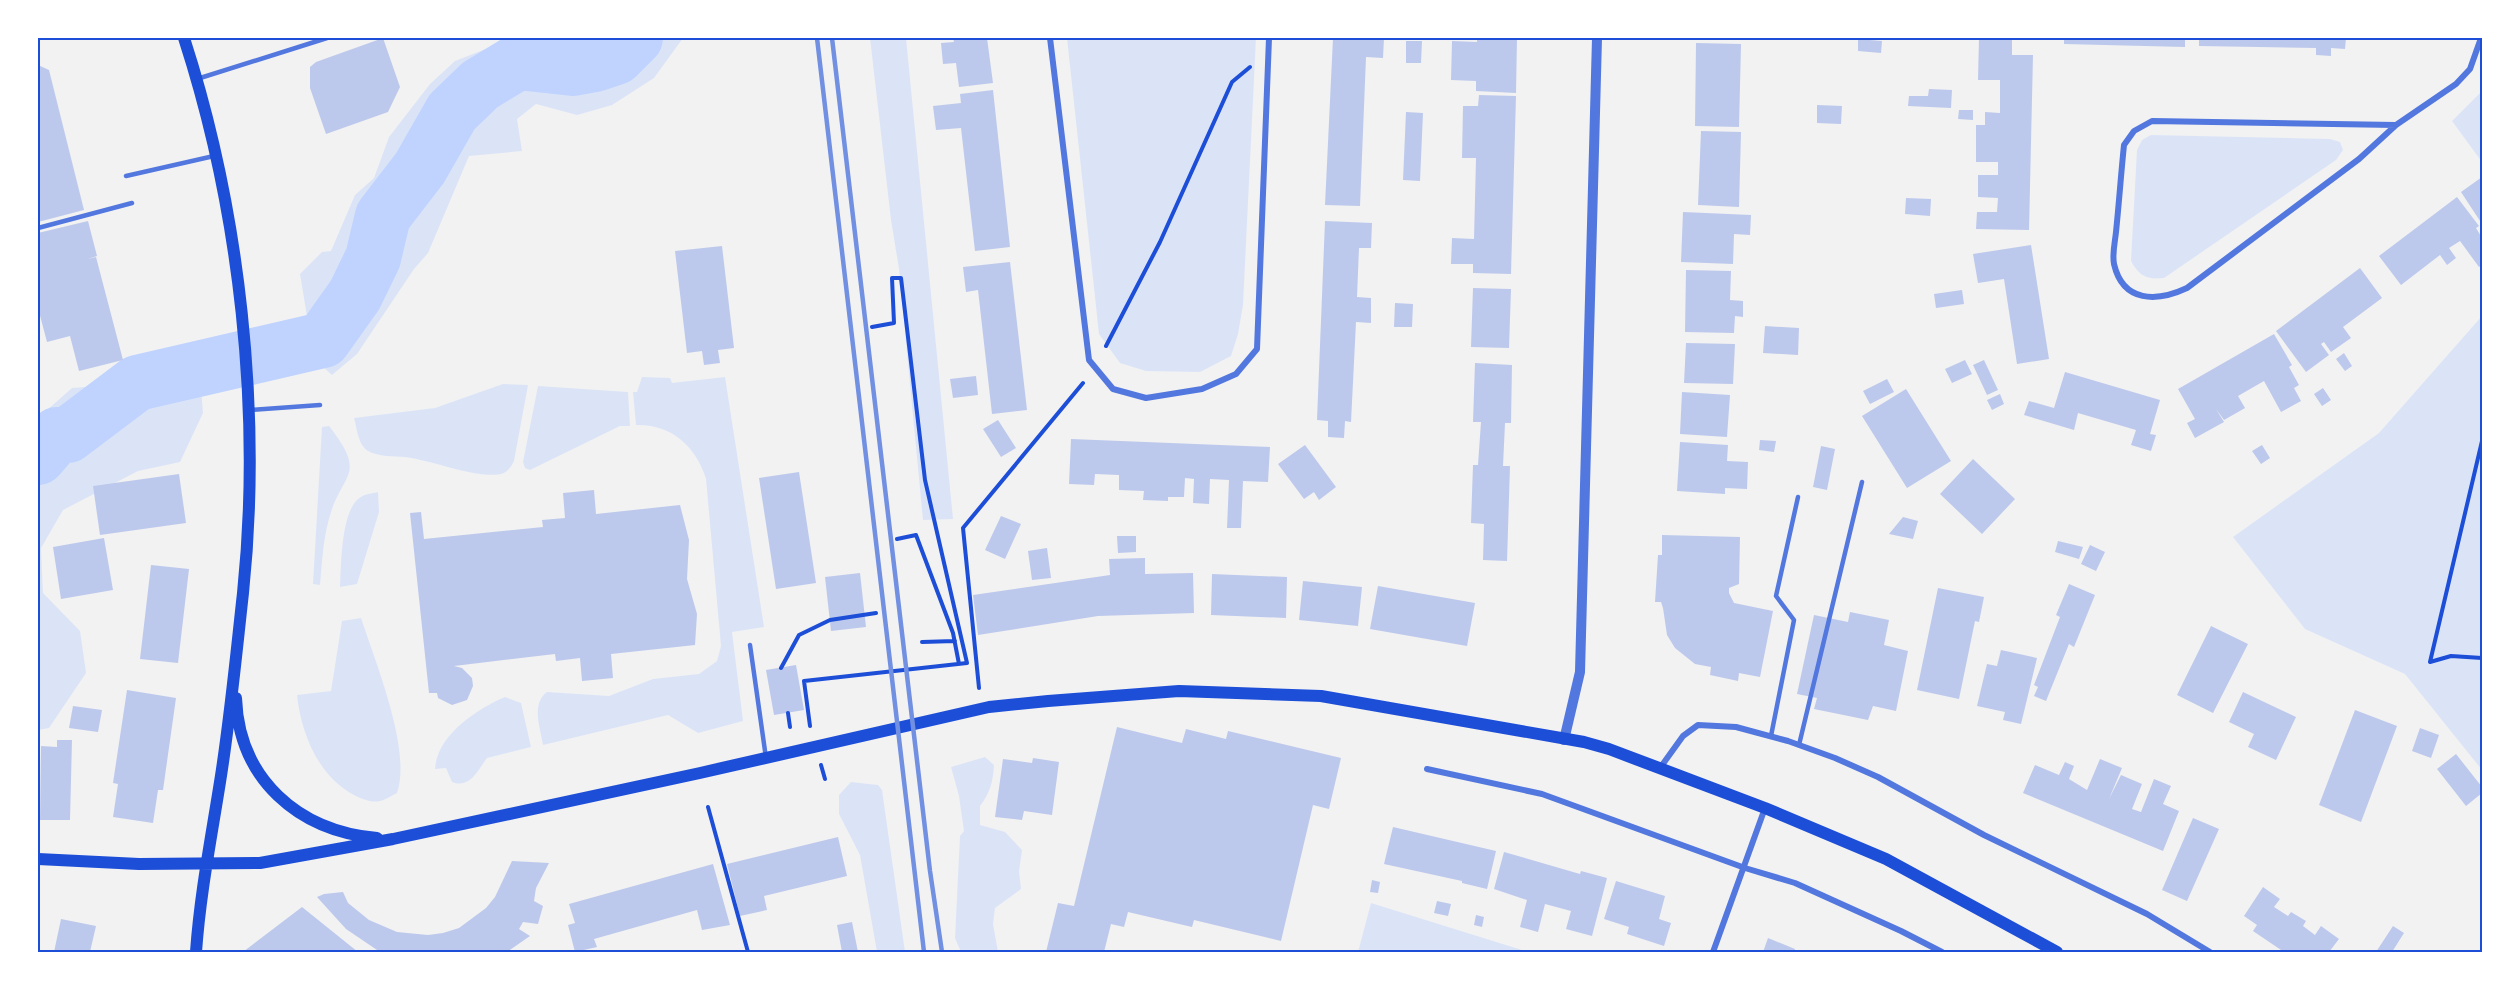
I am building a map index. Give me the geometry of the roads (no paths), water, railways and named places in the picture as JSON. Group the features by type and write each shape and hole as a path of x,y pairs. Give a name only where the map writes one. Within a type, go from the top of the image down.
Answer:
{"main road":[{"path":"184,38 197,79 216,156 236,276 247,379 249,480 243,590 221,780 207,862 196,952"},
{"path":"235,659 237,714 244,746 258,774 272,792 296,811 325,825 363,837 393,839"},
{"path":"38,859 139,864 260,863 393,839 989,707 1179,691 1248,692 1321,696 1609,749 1765,808 1886,859 2057,952"}],"street":[{"path":"1050,38 1089,360 1113,389 1146,398 1202,389 1236,374 1257,349 1269,38"},
{"path":"1564,740 1580,672 1597,38"},
{"path":"2396,125 2152,121 2134,131 2124,145 2122,157 2113,262 2120,281 2138,295 2154,298 2169,296 2187,288 2359,159 2396,125 2456,84 2470,69 2481,38"},
{"path":"1659,769 1683,736 1698,725 1736,727 1799,745 1878,777 1984,835 2092,886 2210,952"},
{"path":"1427,769 1542,794 1745,868 1795,883 1942,952"},
{"path":"1713,952 1765,808"}],"lane":[{"path":"197,79 327,38"},
{"path":"126,176 216,156"},
{"path":"38,228 132,203"},
{"path":"247,410 320,405"},
{"path":"1799,745 1862,482"},
{"path":"1771,736 1794,620 1776,596 1798,497"},
{"path":"750,645 766,758"}],"waterway":[{"path":"38,457 57,435 68,435 137,383 323,340 355,295 373,258 383,216 420,168 452,112 480,85 518,62 573,68 595,64 616,57 635,38"}],"railway":[{"path":"817,38 924,952"},
{"path":"832,38 930,871 942,952"}]}
